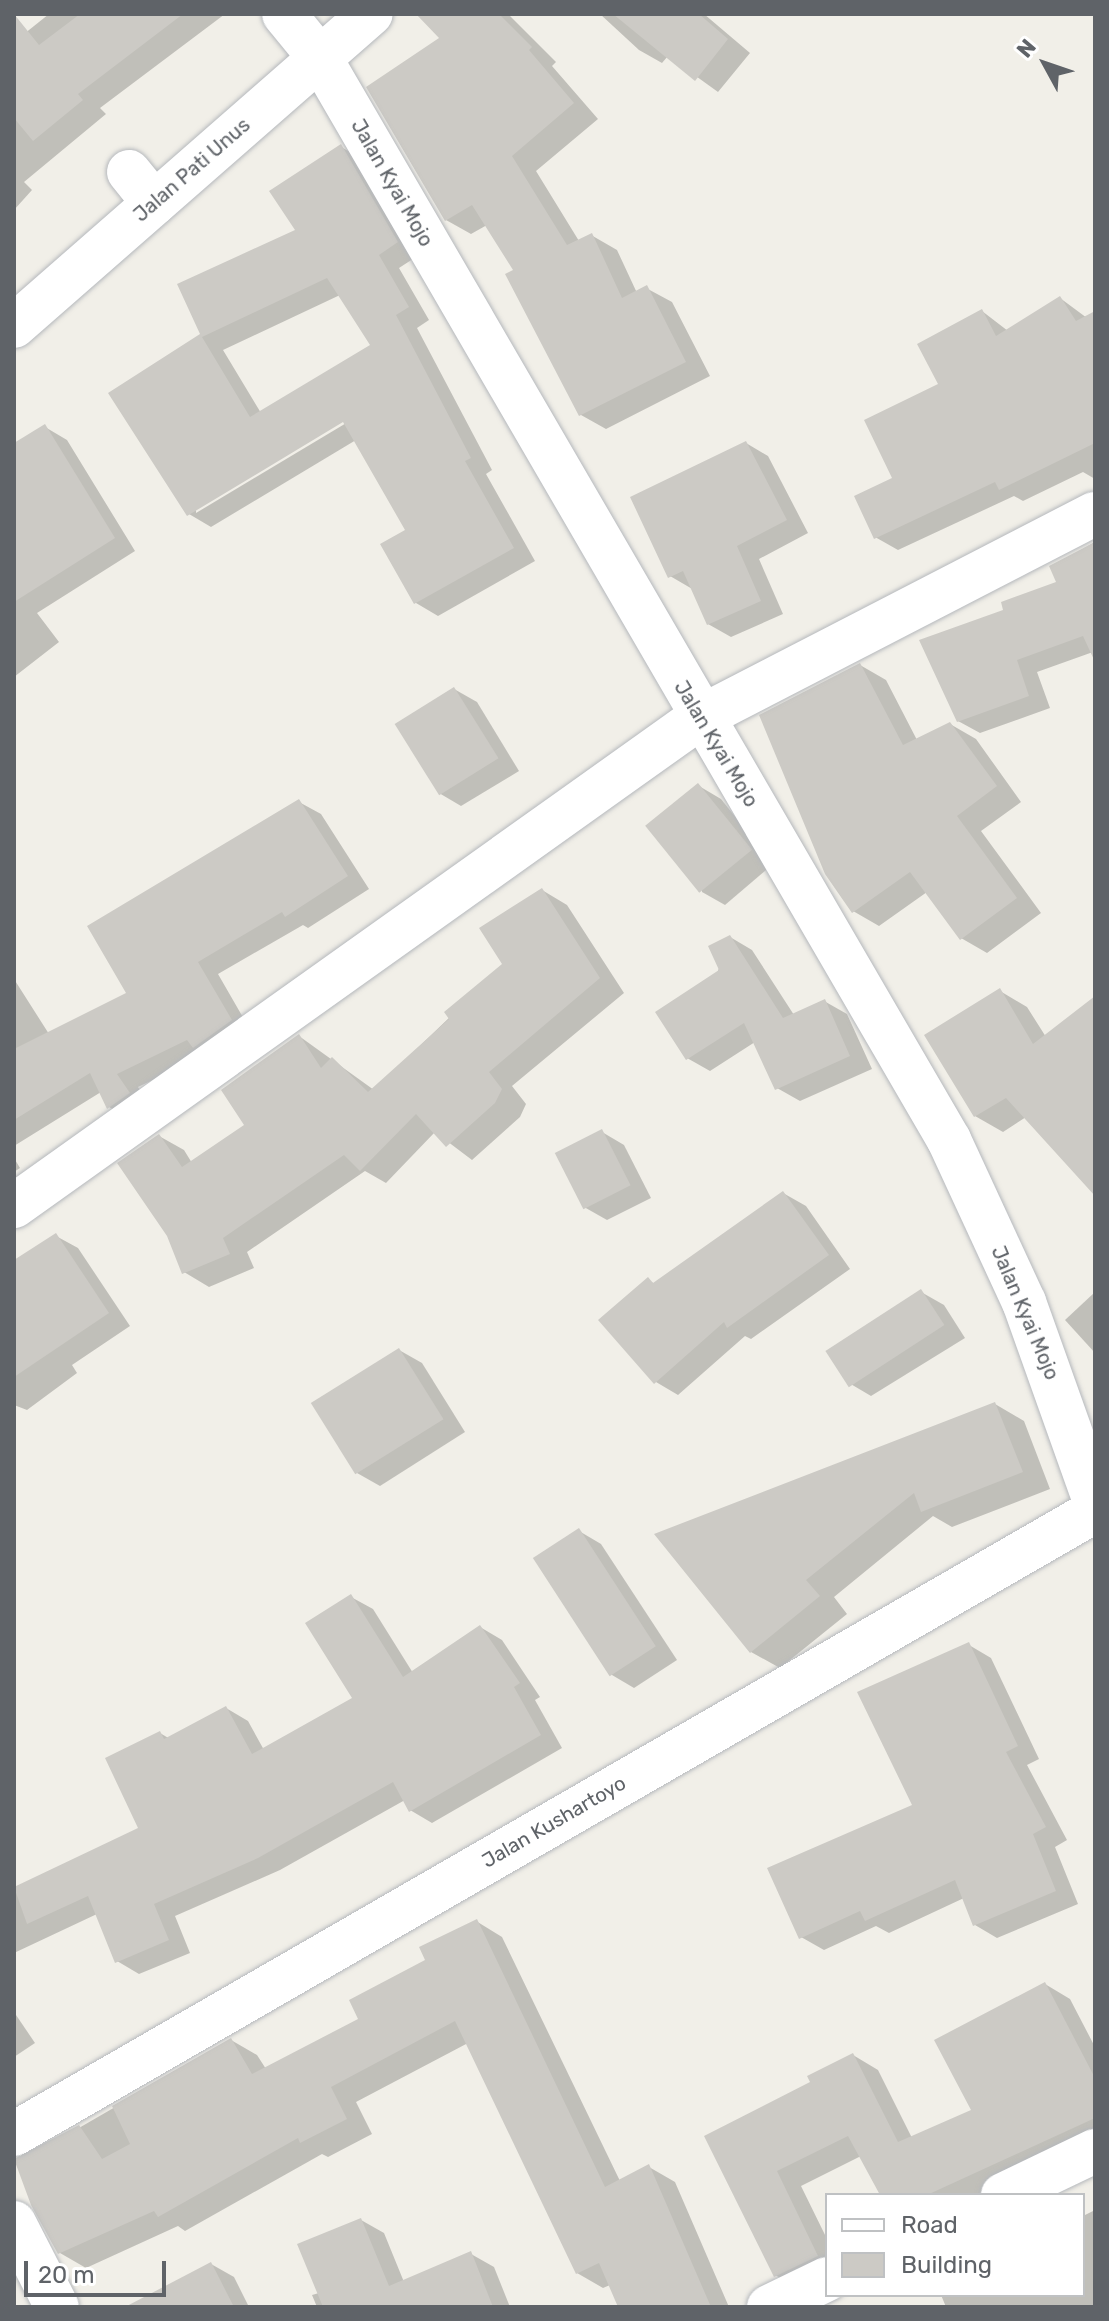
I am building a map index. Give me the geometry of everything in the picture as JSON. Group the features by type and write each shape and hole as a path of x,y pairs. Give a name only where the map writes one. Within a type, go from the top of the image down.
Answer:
{"street":[{"name":"Jalan Kyai Mojo","path":"284,14 320,58 699,718 872,1001 949,1140 1024,1302 1094,1490"},
{"name":"Jalan Pati Unus","path":"14,326 142,187 320,58 371,14"},
{"path":"14,1206 699,718 1095,514"},
{"name":"Jalan Kushartoyo","path":"14,2134 1094,1490"},
{"path":"1007,2193 1095,2151"},
{"path":"14,2223 57,2307"},
{"path":"769,2307 825,2280"}],"building":[{"path":"14,14 39,45 80,14 183,14 78,94 83,100 33,141 14,118"},
{"path":"416,14 499,14 532,47 529,50 574,103 512,156 567,245 592,233 622,298 647,285 686,362 579,416 505,274 513,270 472,205 445,221 366,87 439,38"},
{"path":"613,14 699,14 728,39 695,81"},
{"path":"341,144 398,242 379,255 409,307 396,315 471,458 465,461 514,548 414,604 380,544 405,530 343,422 187,516 108,393 200,334 177,284 295,230 269,191","holes":["327,278 370,345 250,417 202,337"]},
{"path":"1060,296 1076,321 1095,311 1095,443 999,490 995,482 874,539 854,496 892,478 864,420 938,384 917,344 982,309 996,336"},
{"path":"45,424 115,538 14,602 14,443"},
{"path":"746,441 787,520 737,546 761,601 707,625 683,571 668,578 630,497"},
{"path":"1095,542 1095,662 1083,636 1017,660 1029,696 957,722 919,640 1003,610 1001,602 1056,582 1049,566"},
{"path":"860,663 903,745 950,722 997,786 957,816 1017,898 960,940 910,872 852,913 825,874 759,715"},
{"path":"454,687 499,758 439,795 395,724"},
{"path":"698,783 752,850 699,893 645,826"},
{"path":"299,799 348,876 285,917 282,912 198,962 232,1020 193,1048 187,1040 117,1074 130,1093 107,1109 90,1073 14,1120 14,1049 126,993 87,926"},
{"path":"542,888 600,978 489,1072 502,1089 495,1103 446,1147 416,1114 360,1171 344,1155 223,1238 230,1254 182,1274 167,1236 117,1163 159,1134 182,1167 244,1125 221,1090 299,1034 321,1068 332,1057 368,1092 449,1019 444,1012 502,964 479,928"},
{"path":"730,935 783,1018 825,999 850,1056 775,1090 744,1023 686,1060 655,1012 719,970 708,946"},
{"path":"1000,988 1033,1044 1095,996 1095,1196 1006,1098 974,1117 924,1035"},
{"path":"602,1129 631,1185 583,1209 555,1153"},
{"path":"783,1191 829,1255 727,1328 724,1322 654,1384 598,1320 648,1277 653,1283"},
{"path":"56,1233 109,1313 14,1377 14,1260"},
{"path":"921,1289 944,1325 849,1387 825,1351"},
{"path":"399,1348 444,1419 355,1474 311,1403"},
{"path":"995,1402 1023,1472 921,1512 914,1493 806,1580 820,1596 750,1653 654,1534"},
{"path":"579,1528 656,1646 610,1676 533,1558"},
{"path":"351,1594 403,1677 480,1625 520,1683 514,1687 541,1735 409,1812 393,1782 258,1858 154,1904 169,1940 115,1963 88,1896 27,1924 14,1887 138,1828 105,1758 160,1731 164,1739 226,1706 252,1754 352,1698 305,1623"},
{"path":"969,1642 1018,1746 1006,1752 1046,1827 1033,1834 1056,1891 973,1926 955,1880 865,1921 860,1911 799,1939 767,1868 912,1805 857,1692"},
{"path":"477,1919 605,2187 649,2164 711,2307 618,2307 599,2263 576,2274 455,2021 331,2087 347,2119 300,2143 298,2138 158,2217 154,2211 58,2254 31,2205 14,2159 79,2125 102,2159 130,2144 112,2106 231,2038 252,2074 358,2019 349,2000 425,1960 419,1947"},
{"path":"1045,1982 1095,2078 1095,2118 931,2193 879,2193 848,2136 777,2171 818,2256 774,2277 704,2136 810,2082 807,2076 853,2053 898,2142 971,2110 934,2040"},
{"path":"361,2218 389,2286 471,2251 493,2307 323,2307 297,2244"},
{"path":"211,2262 234,2307 125,2307"}]}
